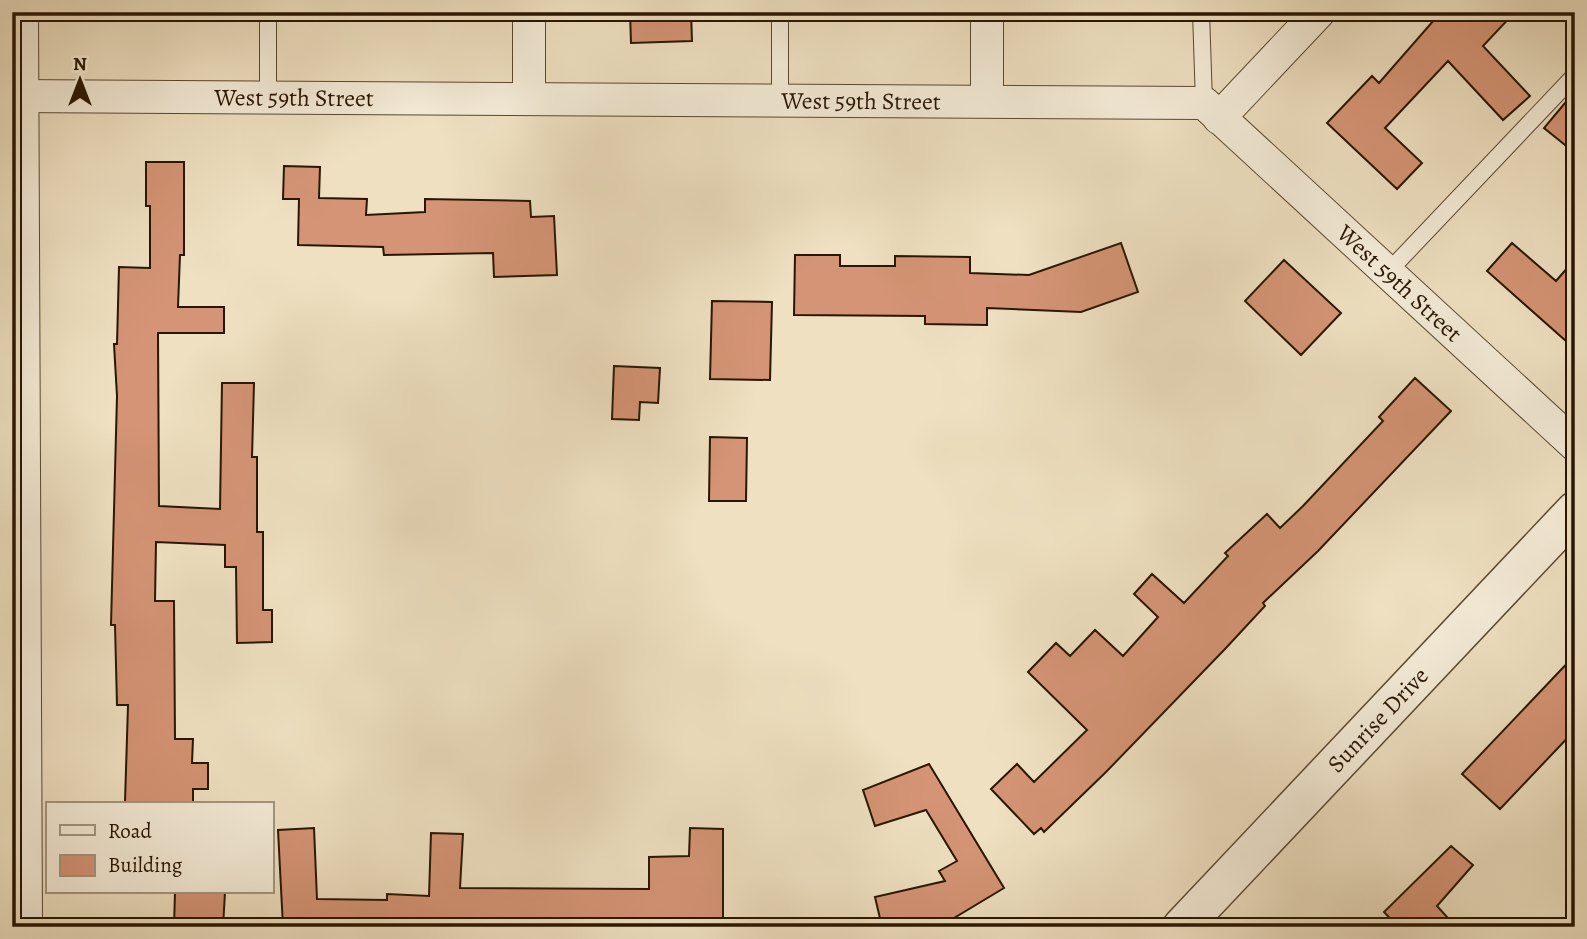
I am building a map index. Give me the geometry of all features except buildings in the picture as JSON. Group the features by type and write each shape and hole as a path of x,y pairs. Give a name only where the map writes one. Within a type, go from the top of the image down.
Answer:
{"street":[{"path":"22,12 17,96 19,828 26,927"},
{"path":"529,12 529,98"},
{"path":"987,12 987,101"},
{"path":"1212,110 1319,12"},
{"name":"West 59th Street","path":"17,96 987,101 1212,110 1575,445"},
{"name":"Sunrise Drive","path":"1181,927 1575,511"}],"lane":[{"path":"268,12 268,97"},
{"path":"780,12 780,100"},
{"path":"1201,12 1212,110"},
{"path":"1387,272 1575,75"}]}
